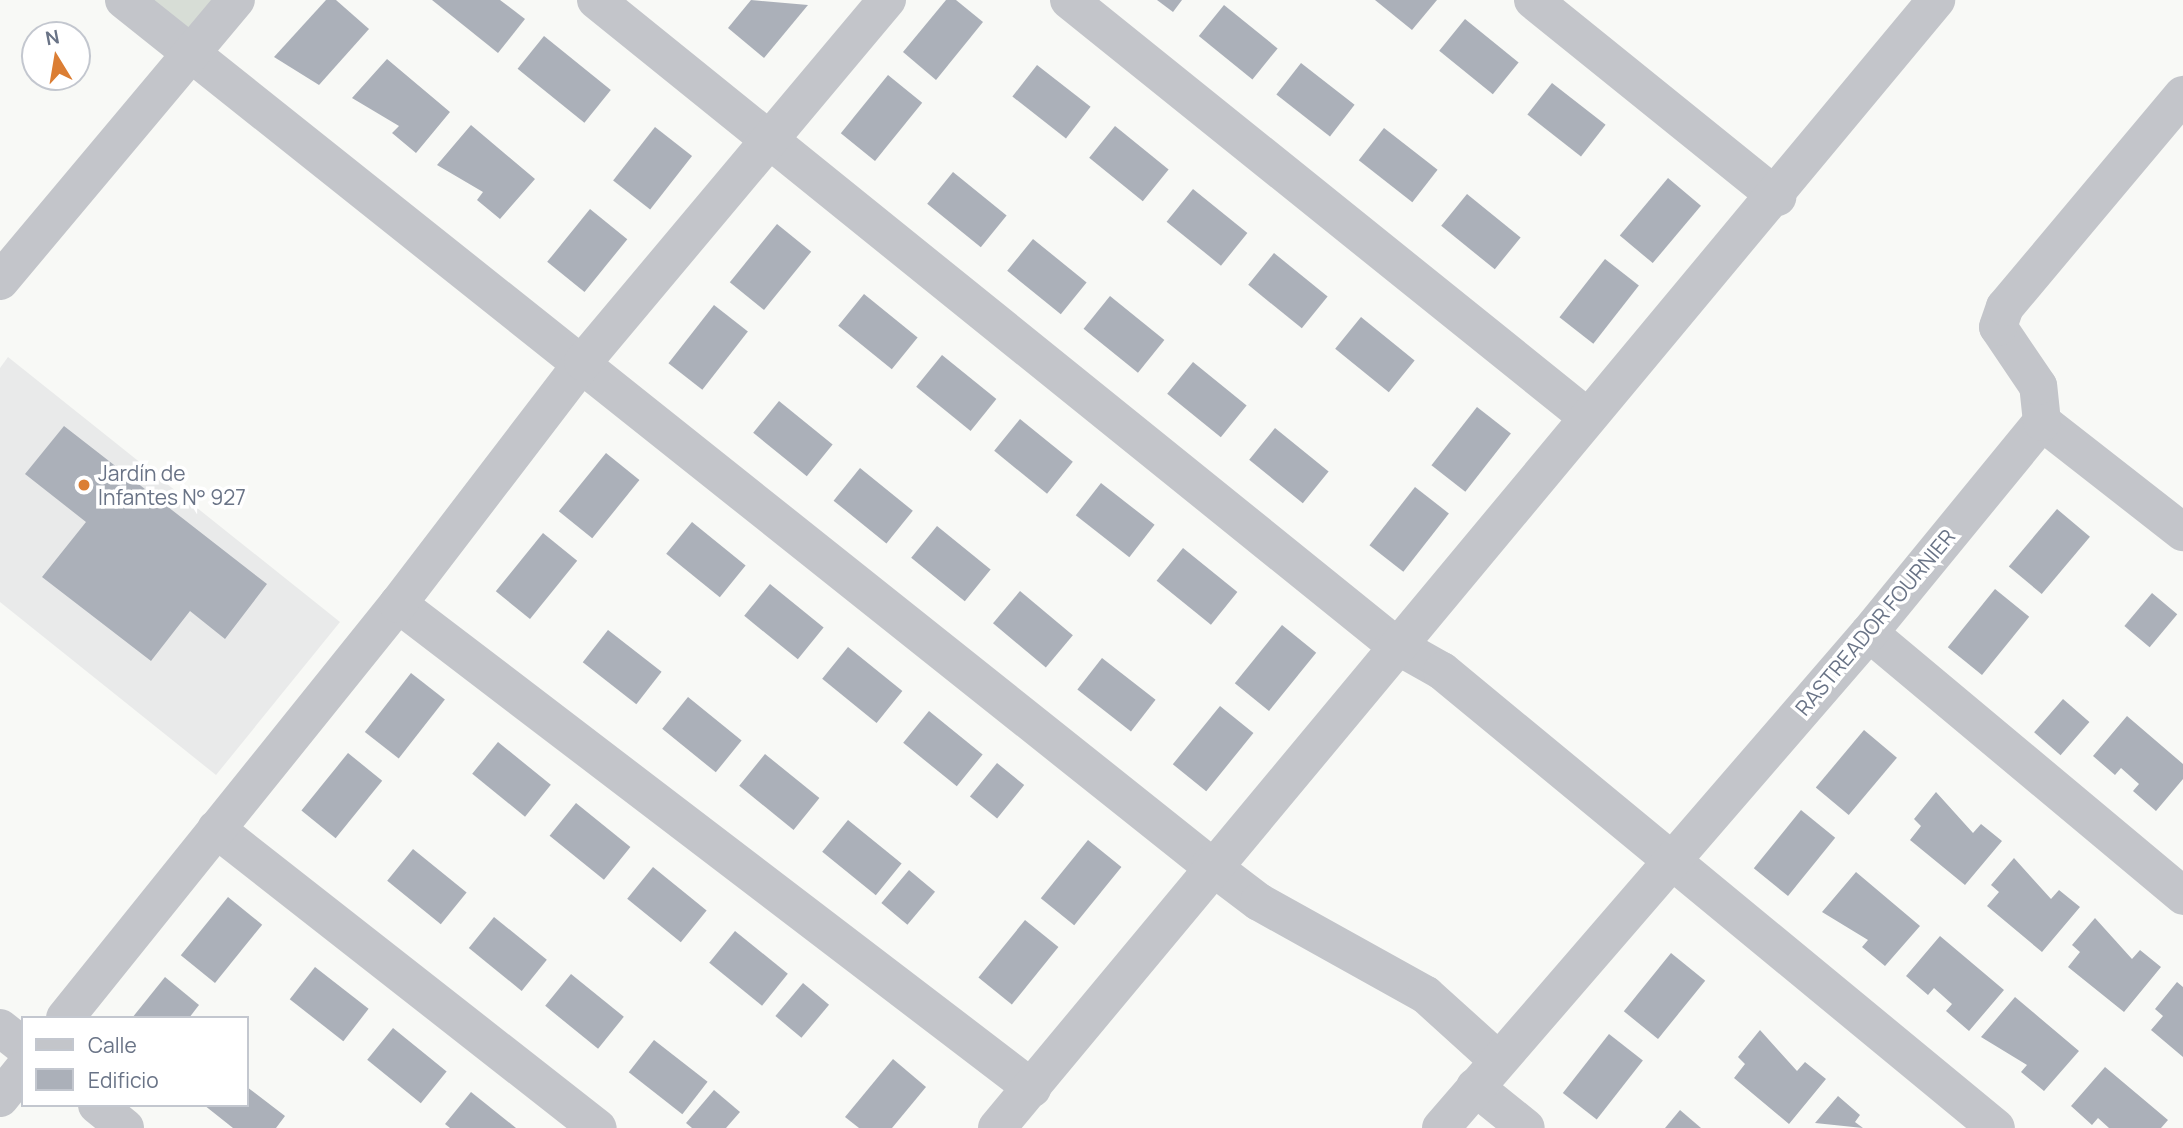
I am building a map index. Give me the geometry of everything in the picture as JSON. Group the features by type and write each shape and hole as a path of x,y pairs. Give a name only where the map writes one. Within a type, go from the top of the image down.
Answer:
{"street":[{"path":"124,0 583,362 1210,865 1259,902 1426,995 1526,1128"},
{"path":"0,281 236,0"},
{"path":"596,0 768,134 1394,644 1442,671 1996,1128"},
{"path":"67,1016 398,604 583,362 768,134 887,0"},
{"path":"1069,0 1586,416"},
{"path":"1533,0 1777,197"},
{"path":"997,1128 1210,865 1586,416 1777,197 1936,0"},
{"path":"2183,95 2006,307 1998,327 2038,386 2042,422 2183,532"},
{"name":"RASTREADOR FOURNIER","path":"1441,1128 1668,860 1869,632 2042,422"},
{"path":"398,604 1032,1088"},
{"path":"1869,632 2183,896"},
{"path":"216,829 598,1128"},
{"path":"0,1028 21,1044"},
{"path":"0,1098 21,1072"},
{"path":"99,1107 125,1128"}],"shaded area":[{"path":"124,0 236,0 192,54"},
{"name":"Jardín de Infantes N° 927","path":"8,357 340,622 216,775 0,602 0,368"}],"building":[{"path":"326,0 336,0 369,29 319,85 274,57"},
{"path":"432,0 500,0 525,19 498,53"},
{"path":"751,0 808,5 764,58 728,28"},
{"path":"946,0 956,0 983,22 936,80 903,52"},
{"path":"1157,0 1182,0 1173,12"},
{"path":"1375,0 1437,0 1412,30"},
{"path":"1224,5 1278,48 1252,80 1199,36"},
{"path":"1465,19 1519,62 1493,94 1439,51"},
{"path":"544,36 611,90 584,123 518,69"},
{"path":"387,59 450,112 416,153 392,133 399,126 352,98"},
{"path":"1301,63 1355,105 1330,136 1276,95"},
{"path":"1037,65 1091,107 1066,138 1012,97"},
{"path":"888,75 922,103 875,161 841,133"},
{"path":"1552,83 1606,125 1581,156 1527,115"},
{"path":"471,125 535,179 500,219 477,200 483,192 437,165"},
{"path":"1115,126 1169,169 1143,201 1089,158"},
{"path":"655,127 692,156 650,210 613,181"},
{"path":"1384,128 1438,170 1412,202 1359,160"},
{"path":"953,172 1007,215 981,247 927,204"},
{"path":"1668,178 1701,206 1653,263 1620,235"},
{"path":"1193,189 1247,233 1221,266 1167,222"},
{"path":"1467,194 1521,237 1495,269 1441,226"},
{"path":"590,209 627,239 585,292 547,262"},
{"path":"777,224 811,252 764,310 730,282"},
{"path":"1033,239 1087,282 1061,314 1007,271"},
{"path":"1274,253 1328,296 1302,328 1248,285"},
{"path":"1605,259 1639,285 1593,344 1559,317"},
{"path":"864,294 918,337 892,369 838,326"},
{"path":"1110,296 1164,340 1138,373 1084,329"},
{"path":"714,305 748,331 702,390 668,363"},
{"path":"1361,317 1415,360 1389,392 1335,349"},
{"path":"942,355 996,399 971,431 916,387"},
{"path":"1193,362 1247,405 1221,437 1167,394"},
{"path":"779,401 833,444 807,476 753,433"},
{"path":"1477,407 1511,433 1465,492 1431,465"},
{"path":"1020,419 1073,462 1047,494 994,451"},
{"path":"64,426 267,584 225,639 190,611 151,661 42,577 86,522 25,474"},
{"path":"1275,428 1329,471 1303,503 1249,460"},
{"path":"606,453 639,480 592,538 559,511"},
{"path":"860,468 913,511 886,543 834,501"},
{"path":"1101,483 1155,525 1129,557 1076,515"},
{"path":"1415,487 1449,513 1403,572 1369,545"},
{"path":"2057,509 2090,537 2042,594 2009,566"},
{"path":"692,522 746,565 720,597 666,554"},
{"path":"937,526 991,569 965,601 911,558"},
{"path":"543,533 577,561 530,619 496,591"},
{"path":"1183,548 1237,592 1211,625 1157,581"},
{"path":"770,584 824,627 798,659 744,616"},
{"path":"1995,589 2029,617 1982,675 1948,647"},
{"path":"1020,591 1073,635 1046,668 993,623"},
{"path":"2152,593 2177,614 2150,647 2124,626"},
{"path":"1282,625 1316,653 1269,711 1235,683"},
{"path":"608,630 662,672 636,704 583,662"},
{"path":"848,647 902,691 877,723 822,679"},
{"path":"1102,658 1156,700 1131,731 1077,690"},
{"path":"411,673 445,699 399,759 365,732"},
{"path":"688,697 742,740 716,772 662,729"},
{"path":"2063,699 2089,722 2061,755 2034,732"},
{"path":"1220,706 1253,733 1206,791 1173,764"},
{"path":"929,711 983,754 957,786 903,743"},
{"path":"2127,716 2183,764 2183,779 2156,811 2133,791 2139,784 2121,768 2115,775 2093,756"},
{"path":"1864,730 1897,758 1849,815 1816,787"},
{"path":"498,742 551,785 525,817 472,774"},
{"path":"348,753 382,781 336,838 301,811"},
{"path":"765,754 819,798 794,830 739,786"},
{"path":"997,763 1024,785 997,818 970,796"},
{"path":"1936,792 1973,833 1981,824 2002,841 1965,885 1910,840 1921,826 1914,819"},
{"path":"576,803 630,847 604,880 550,836"},
{"path":"1801,810 1835,838 1788,896 1754,868"},
{"path":"848,820 902,863 876,895 822,852"},
{"path":"1088,840 1121,867 1074,925 1041,898"},
{"path":"413,849 467,892 441,924 387,881"},
{"path":"2014,858 2051,899 2059,890 2080,907 2042,952 1987,906 1999,892 1991,885"},
{"path":"653,867 707,910 681,942 627,899"},
{"path":"909,870 935,892 907,925 881,903"},
{"path":"1856,872 1920,926 1885,966 1862,947 1868,940 1822,912"},
{"path":"228,897 262,925 215,983 181,955"},
{"path":"494,917 547,960 522,991 469,948"},
{"path":"2095,918 2132,959 2140,950 2161,967 2124,1012 2068,967 2080,952 2072,945"},
{"path":"1025,920 1058,947 1012,1005 978,978"},
{"path":"735,931 788,974 762,1006 709,963"},
{"path":"1940,936 2004,990 1969,1031 1946,1011 1952,1004 1934,988 1928,995 1906,976"},
{"path":"1671,953 1705,981 1658,1039 1624,1011"},
{"path":"315,967 369,1009 343,1041 290,999"},
{"path":"571,974 624,1017 598,1049 545,1006"},
{"path":"165,977 199,1005 191,1016 134,1016"},
{"path":"2177,982 2183,987 2183,1057 2151,1030 2163,1016 2155,1009"},
{"path":"803,983 829,1005 801,1038 775,1016"},
{"path":"2015,997 2079,1051 2044,1091 2021,1072 2027,1065 1981,1037"},
{"path":"393,1028 447,1071 421,1103 367,1060"},
{"path":"1760,1030 1797,1071 1805,1062 1826,1079 1789,1124 1734,1078 1745,1064 1738,1057"},
{"path":"1609,1034 1643,1060 1597,1120 1563,1093"},
{"path":"654,1040 708,1082 682,1114 629,1072"},
{"path":"893,1059 926,1087 892,1128 859,1128 845,1117"},
{"path":"2105,1067 2168,1120 2161,1128 2109,1128 2098,1118 2092,1125 2071,1106"},
{"path":"248,1088 285,1116 276,1128 233,1128 207,1107 248,1107"},
{"path":"714,1090 740,1112 726,1128 692,1128 686,1123"},
{"path":"471,1092 516,1128 450,1128 445,1124"},
{"path":"1838,1096 1860,1115 1855,1122 1863,1128 1815,1123"},
{"path":"1680,1110 1701,1128 1665,1128"}],"place":[{"name":"Jardín de Infantes N° 927","path":"84,485"}]}
